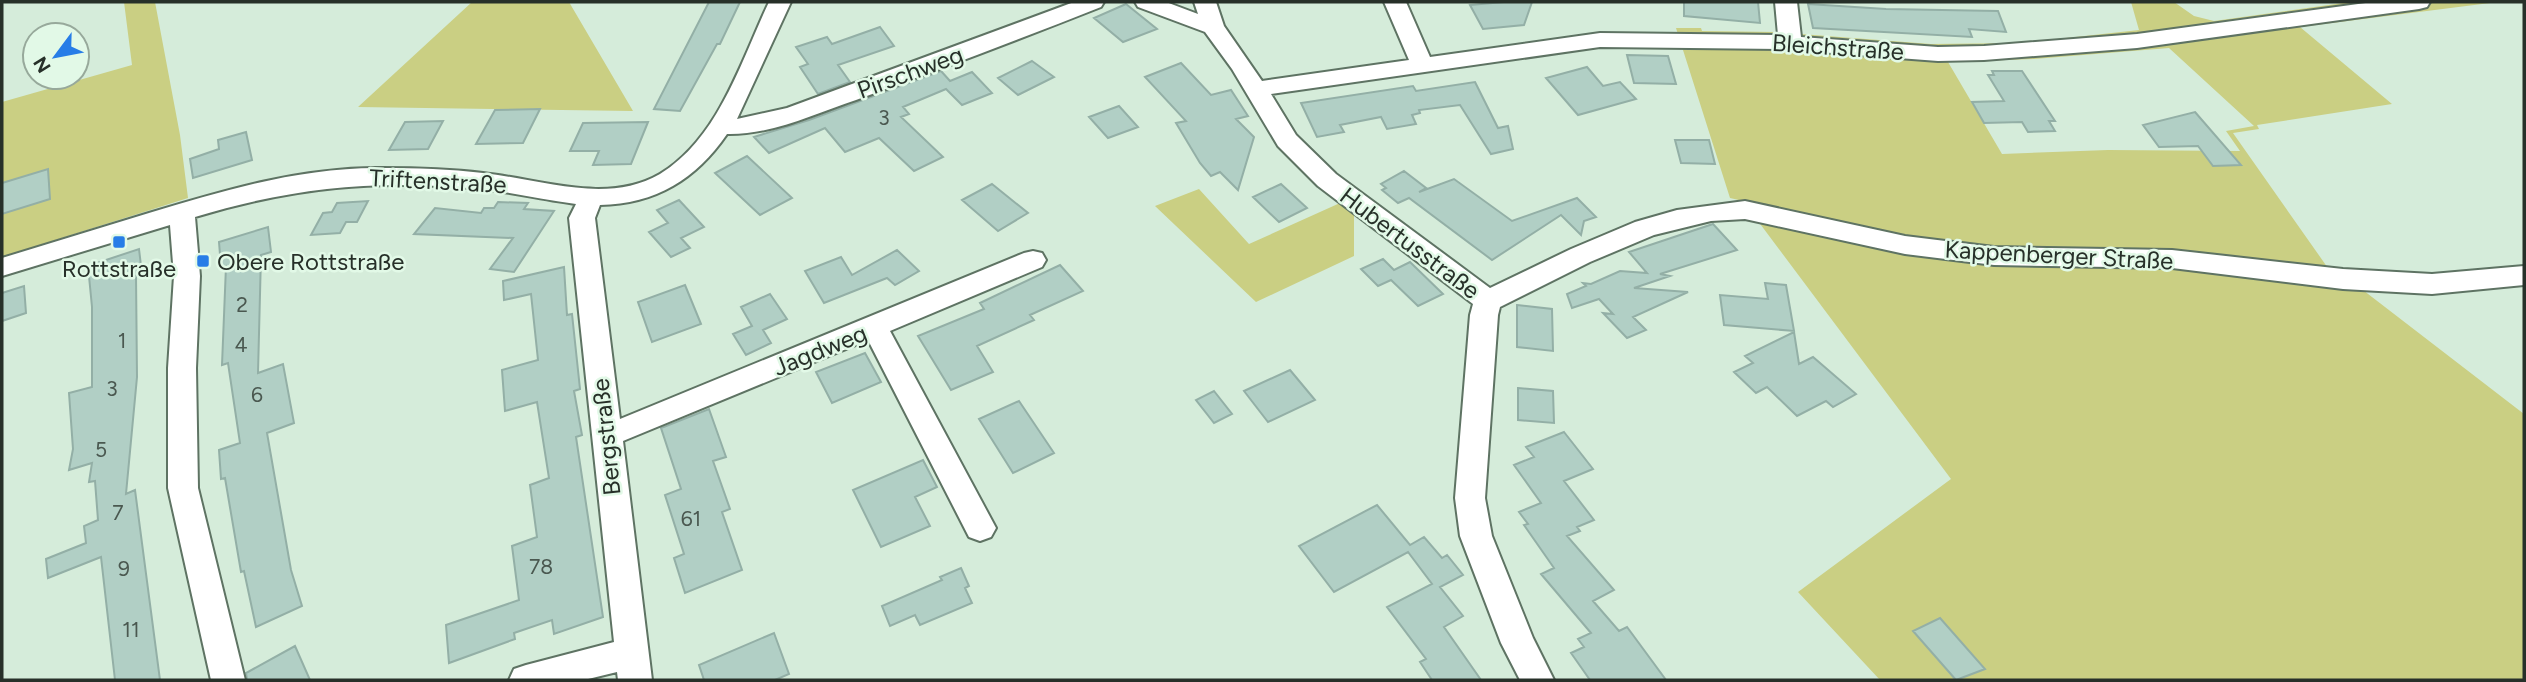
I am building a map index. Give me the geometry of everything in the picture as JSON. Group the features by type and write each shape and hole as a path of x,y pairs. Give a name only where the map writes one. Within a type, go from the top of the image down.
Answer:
{"street":[{"name":"Triftenstraße","path":"2,267 182,212 291,183 368,176 483,181 592,196 628,194 669,180 724,126 780,2"},
{"name":"Pirschweg","path":"724,126 744,127 788,114 966,52 1093,2"},
{"path":"1146,2 1175,15 1209,14"},
{"path":"1397,2 1422,64"},
{"path":"1786,2 1790,43"},
{"name":"Bleichstraße","path":"1256,89 1600,40 1790,43 1938,54 2064,48 2149,40 2419,2"},
{"name":"Hubertusstraße","path":"1209,14 1287,140 1327,180 1488,301 1484,315 1470,498 1476,536 1518,643 1537,680"},
{"name":"Bergstraße","path":"592,196 582,218 633,666"},
{"name":"Kappenberger Straße","path":"1488,301 1631,234 1677,218 1720,210 1745,210 1905,245 1994,256 2172,259 2343,279 2432,285 2524,276"},
{"path":"182,212 187,276 182,368 183,488 228,680"},
{"name":"Jagdweg","path":"605,435 630,428 875,328 1033,260"},
{"path":"875,328 980,528"},
{"path":"526,680 633,666"}],"green space":[{"path":"124,2 155,2 180,135 188,198 2,257 2,102 41,91 91,91 91,77 132,65"},
{"path":"472,2 569,2 633,111 358,107"},
{"path":"2131,2 2174,2 2194,16 2214,21 2350,2 2498,2 2300,27 2392,104 2257,125 2259,129 2233,133 2330,271 2346,277 2524,414 2524,680 1880,680 1798,592 1951,479 1743,201 1730,198 1676,28 1775,32 1931,44 2021,43 2139,30","holes":["2169,48 2254,126 2226,131 2240,151 2108,150 2002,154 1948,62 2034,59"]},
{"path":"1199,189 1249,244 1340,203 1354,214 1354,256 1256,302 1155,206"}],"building":[{"path":"709,2 740,2 720,44 717,44 680,111 654,109"},
{"path":"1532,2 1524,25 1483,29 1470,5"},
{"path":"1684,2 1758,2 1760,23 1684,16"},
{"path":"1126,4 1157,29 1123,42 1094,18"},
{"path":"1808,4 1886,9 1998,11 2006,32 1969,29 1972,37 1813,28"},
{"path":"880,27 894,46 838,65 850,82 818,94 800,67 808,64 796,47 827,37 832,44"},
{"path":"1627,55 1668,56 1676,84 1634,83"},
{"path":"1032,61 1054,77 1018,95 998,78"},
{"path":"1181,63 1211,95 1231,90 1248,116 1236,119 1254,137 1238,190 1220,172 1211,176 1200,163 1176,123 1186,121 1145,77"},
{"path":"1587,67 1603,86 1620,82 1636,99 1578,115 1546,78"},
{"path":"941,71 950,81 972,72 992,93 962,105 946,89 903,107 909,114 901,117 943,157 914,171 879,138 845,152 825,128 769,153 754,137 809,120"},
{"path":"1992,71 2022,71 2055,121 2049,121 2055,131 2028,132 2022,122 1984,123 1972,102 2004,101 1988,75 1994,75"},
{"path":"1475,82 1498,128 1508,126 1513,149 1491,154 1460,105 1419,110 1420,113 1412,115 1416,124 1387,129 1381,117 1340,125 1344,132 1317,137 1301,103 1413,86 1416,91"},
{"path":"1119,106 1138,127 1108,138 1089,117"},
{"path":"540,109 523,143 476,144 495,110"},
{"path":"2195,112 2241,165 2213,166 2198,146 2159,147 2143,125"},
{"path":"443,121 428,149 389,150 405,122"},
{"path":"648,122 631,164 593,165 599,151 570,151 583,123"},
{"path":"246,132 252,160 193,178 190,159 219,149 218,140"},
{"path":"1675,140 1709,140 1715,164 1681,163"},
{"path":"747,156 792,198 760,215 715,173"},
{"path":"48,169 50,199 2,214 2,183"},
{"path":"1404,171 1426,188 1419,192 1454,179 1512,221 1577,198 1596,217 1584,221 1581,235 1561,215 1492,260 1409,198 1398,203 1382,190 1386,188 1381,184"},
{"path":"992,184 1028,213 998,231 962,200"},
{"path":"1281,184 1307,208 1279,222 1253,197"},
{"path":"679,200 704,227 681,238 690,248 671,257 649,232 668,223 657,210"},
{"path":"368,201 357,222 346,222 340,233 311,235 323,213 332,212 337,203"},
{"path":"498,202 528,203 524,209 554,211 514,272 490,269 513,238 414,234 435,208 481,213 484,208 494,208"},
{"path":"1713,224 1737,250 1660,274 1670,276 1634,288 1688,292 1633,317 1646,330 1627,338 1603,313 1613,314 1599,299 1572,308 1567,294 1586,286 1583,283 1591,284 1620,271 1647,273 1629,252"},
{"path":"268,227 271,252 261,255 258,373 283,364 294,423 267,433 291,570 302,606 256,627 244,571 241,572 225,478 221,479 219,450 240,443 228,363 222,365 226,266 221,267 219,242"},
{"path":"139,249 142,274 136,276 137,377 126,494 135,490 160,680 115,680 101,557 48,578 46,559 86,543 84,526 98,520 95,481 89,482 92,463 69,470 73,449 69,393 92,387 92,307 88,266"},
{"path":"897,250 919,271 895,285 887,278 824,303 805,271 841,257 852,275"},
{"path":"1383,259 1394,270 1410,262 1443,294 1418,306 1391,280 1378,286 1361,269"},
{"path":"1060,265 1083,291 1030,315 1034,320 977,346 993,372 951,390 918,336 984,309 980,303"},
{"path":"564,267 567,315 572,314 580,389 574,391 582,435 576,437 603,617 554,634 552,620 514,633 515,639 449,663 446,625 519,600 512,546 537,537 530,485 549,478 537,402 505,411 502,370 538,360 531,294 504,300 503,281"},
{"path":"1765,283 1786,285 1794,331 1724,325 1720,295 1768,299"},
{"path":"685,285 701,324 652,342 638,302"},
{"path":"24,286 26,313 2,321 2,293"},
{"path":"770,294 787,319 763,330 771,343 746,355 733,334 752,326 741,307"},
{"path":"1517,305 1552,309 1553,351 1517,347"},
{"path":"1794,332 1799,364 1813,357 1856,394 1833,407 1826,401 1797,416 1767,387 1756,393 1734,372 1753,363 1745,356"},
{"path":"865,353 881,382 832,403 816,372"},
{"path":"1290,370 1315,400 1268,422 1244,391"},
{"path":"1518,388 1553,391 1554,423 1518,420"},
{"path":"1214,391 1232,414 1214,423 1196,400"},
{"path":"1019,401 1054,453 1013,473 979,419"},
{"path":"709,409 726,457 713,461 730,509 722,512 742,570 685,593 674,558 684,554 665,495 681,489 661,428"},
{"path":"1564,432 1593,469 1564,481 1594,520 1577,527 1580,531 1567,536 1614,590 1593,601 1619,631 1627,627 1666,680 1590,680 1571,653 1584,647 1578,639 1591,633 1541,574 1554,568 1524,525 1528,524 1519,512 1541,503 1514,465 1534,457 1526,447"},
{"path":"923,460 937,487 915,497 930,526 881,547 853,490"},
{"path":"1377,505 1410,545 1424,537 1442,558 1447,555 1463,575 1440,587 1463,616 1444,627 1481,680 1432,680 1420,662 1426,659 1387,607 1432,584 1408,552 1334,592 1299,546"},
{"path":"961,568 969,586 965,588 972,603 920,625 915,615 890,626 882,606 942,580 940,577"},
{"path":"1940,618 1985,669 1956,680 1913,631"},
{"path":"774,633 789,674 775,680 704,680 699,665"},
{"path":"295,646 310,680 247,680 246,673"}],"place":[{"name":"Rottstraße","path":"119,242"},
{"name":"Obere Rottstraße","path":"203,261"}]}
